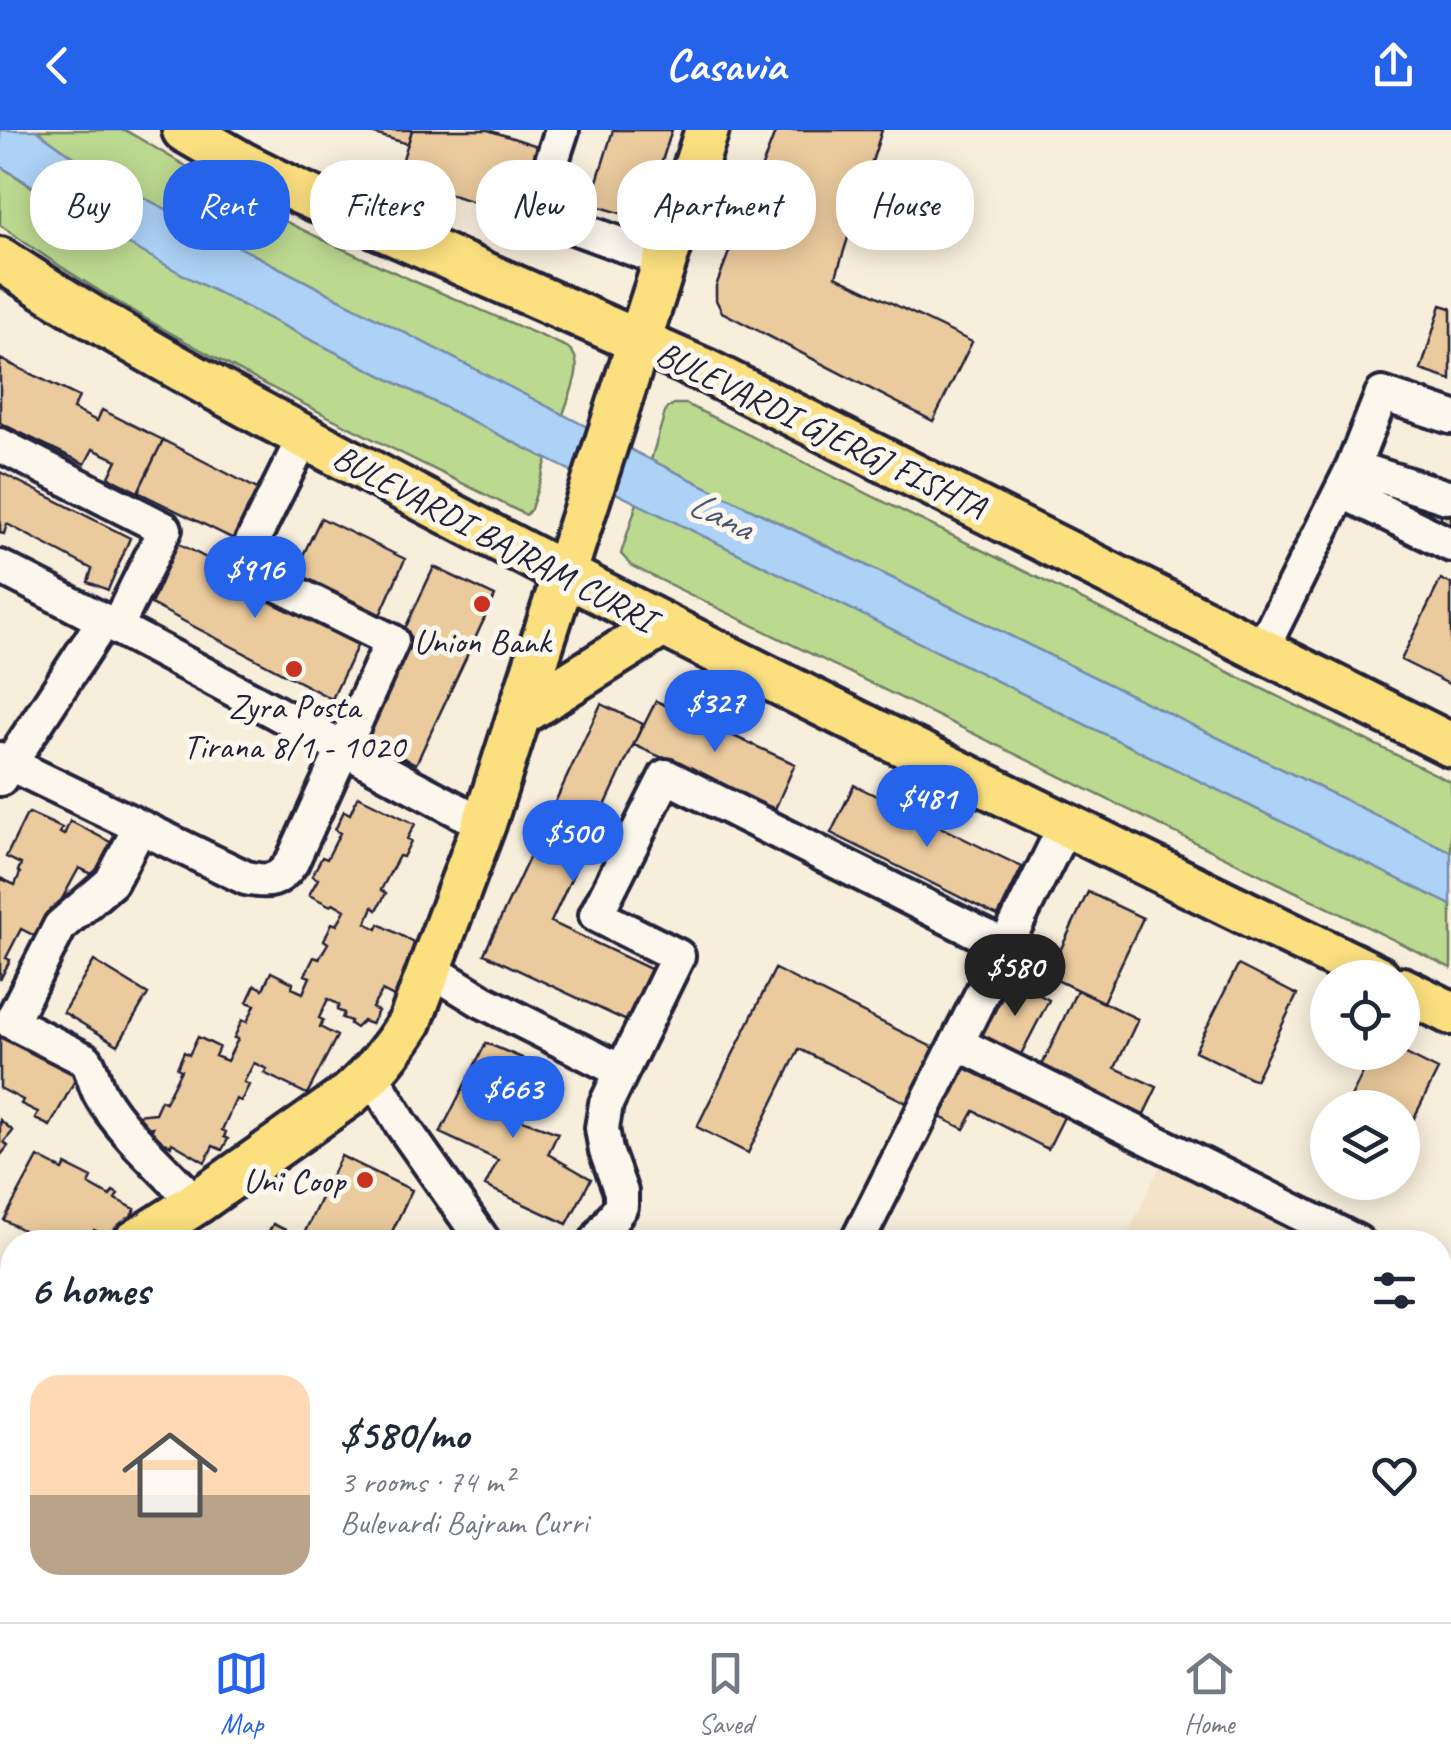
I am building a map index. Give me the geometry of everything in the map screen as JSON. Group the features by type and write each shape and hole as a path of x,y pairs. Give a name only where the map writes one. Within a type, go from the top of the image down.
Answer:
{"main road":[{"name":"BULEVARDI GJERGJ FISHTA","path":"184,130 299,192 517,289 635,360 758,396 1451,745"},
{"path":"154,1230 335,1106 372,1075 410,1022 484,824 707,130"},
{"name":"BULEVARDI BAJRAM CURRI","path":"0,259 142,348 661,626 1342,960"},
{"path":"520,714 661,626"},
{"path":"1420,998 1451,1013"}],"street":[{"path":"562,130 535,213 666,260"},
{"path":"1261,651 1347,479 1382,394 1451,418"},
{"path":"0,445 165,529 111,623 3,768 261,882 274,880 292,862 392,641 240,566 304,437"},
{"path":"1347,479 1447,498"},
{"path":"1347,479 1451,545"},
{"path":"0,568 111,623 484,824"},
{"path":"604,1230 621,1206 621,1192 602,1128 606,1104 678,956 596,915 666,776 1005,946"},
{"path":"863,1230 1066,824"},
{"path":"140,827 111,882 60,926 11,1022 86,1060 101,1097 116,1118 196,1203"},
{"path":"430,970 482,1002 620,1071"},
{"path":"957,1042 1333,1230"},
{"path":"372,1075 476,1230"}],"shaded area":[{"path":"1160,1165 1293,1230 1130,1230"}],"green space":[{"path":"36,130 125,130 176,160 163,160 163,208 143,197 143,160 78,160"},
{"path":"0,166 30,186 30,245 0,225"},
{"path":"290,224 310,233 310,250 345,250 567,347 577,369 563,415 245,250 290,250"},
{"path":"37,250 140,250 547,459 531,509 526,515 324,415 191,344"},
{"path":"686,404 1451,782 1451,852 651,460 666,409"},
{"path":"637,503 1451,905 1451,968 632,566 621,554"}],"water":[{"path":"0,130 36,130 78,160 30,160 30,185 0,166"},
{"name":"Lana","path":"143,197 163,208 163,250 245,250 651,460 1451,852 1451,905 547,459 139,250 143,250"}],"building":[{"path":"361,130 412,130 408,144"},
{"path":"412,130 488,130 550,150 547,160 476,160 476,203 456,196 456,160 403,160"},
{"path":"613,130 672,130 662,160 617,160 617,212 597,206 597,181"},
{"path":"776,130 882,130 873,160 836,160 836,250 844,250 836,276 972,342 933,421 722,312 716,300 716,286 730,250 816,250 816,160 764,160"},
{"path":"1441,305 1451,308 1451,380 1421,370"},
{"path":"0,359 79,397 73,409 97,421 102,410 163,440 138,492 109,477 117,460 93,449 85,464 0,423"},
{"path":"163,440 265,493 240,542 138,492"},
{"path":"0,472 130,538 108,590 88,582 92,569 7,524 4,534 0,533"},
{"path":"1451,485 1451,537 1436,532"},
{"path":"321,518 405,559 377,622 292,578"},
{"path":"178,543 360,640 332,699 151,604"},
{"path":"434,567 495,596 416,764 355,735"},
{"path":"1441,579 1451,584 1451,685 1401,660"},
{"path":"656,701 795,764 775,809 634,745"},
{"path":"601,704 643,724 551,922 657,972 633,1024 484,954"},
{"path":"854,785 1022,867 998,916 831,833"},
{"path":"358,796 415,824 403,857 399,856 381,890 386,893 377,910 373,907 366,923 377,929 379,924 421,946 396,998 382,991 372,1008 378,1011 371,1024 363,1021 356,1028 342,1018 344,1013 337,1010 339,1005 328,999 319,1018 323,1020 320,1027 337,1036 307,1094 264,1073 267,1069 254,1063 244,1082 249,1085 241,1101 236,1099 222,1130 228,1139 222,1150 213,1146 205,1162 150,1135 153,1127 136,1129 135,1115 155,1113 161,1100 165,1102 181,1070 177,1068 184,1052 189,1055 198,1037 219,1047 215,1056 227,1061 242,1020 247,1022 255,1005 247,1002 255,985 263,989 271,972 303,993 310,977 305,975 314,957 319,959 328,943 324,940 332,923 337,925 345,910 309,895 318,879 312,876 322,857 327,859 340,833 335,830 344,811 350,814"},
{"path":"29,813 62,828 60,833 64,835 70,821 114,844 98,877 79,868 39,938 21,929 0,980 0,878 15,885 21,864 6,857"},
{"path":"1088,892 1143,918 1103,1002 1048,976"},
{"path":"94,961 148,994 118,1045 63,1012"},
{"path":"1238,965 1297,995 1255,1080 1195,1051"},
{"path":"775,969 938,1050 911,1105 799,1049 748,1153 697,1127"},
{"path":"1011,980 1049,1000 1019,1058 981,1038"},
{"path":"1077,990 1138,1019 1115,1068 1157,1087 1140,1122 1038,1074"},
{"path":"0,1033 80,1071 50,1126 35,1119 38,1112 21,1104 23,1100 0,1088"},
{"path":"486,1043 522,1058 497,1111 558,1133 548,1154 591,1179 567,1224 485,1186 498,1160 440,1133"},
{"path":"1420,1061 1438,1070 1420,1106 1420,1090 1355,1090 1364,1070 1420,1070"},
{"path":"964,1066 1064,1117 1048,1149 974,1111 964,1129 938,1116"},
{"path":"0,1120 13,1131 0,1156"},
{"path":"341,1156 412,1190 393,1230 306,1230"},
{"path":"38,1157 63,1170 66,1165 92,1178 89,1184 110,1196 113,1191 118,1194 115,1199 135,1209 123,1230 23,1230 4,1220"}],"place":[{"name":"Union Bank","path":"482,604"},
{"name":"Zyra Posta Tirana 8/1 - 1020","path":"294,669"},
{"name":"Uni Coop","path":"365,1180"}]}
